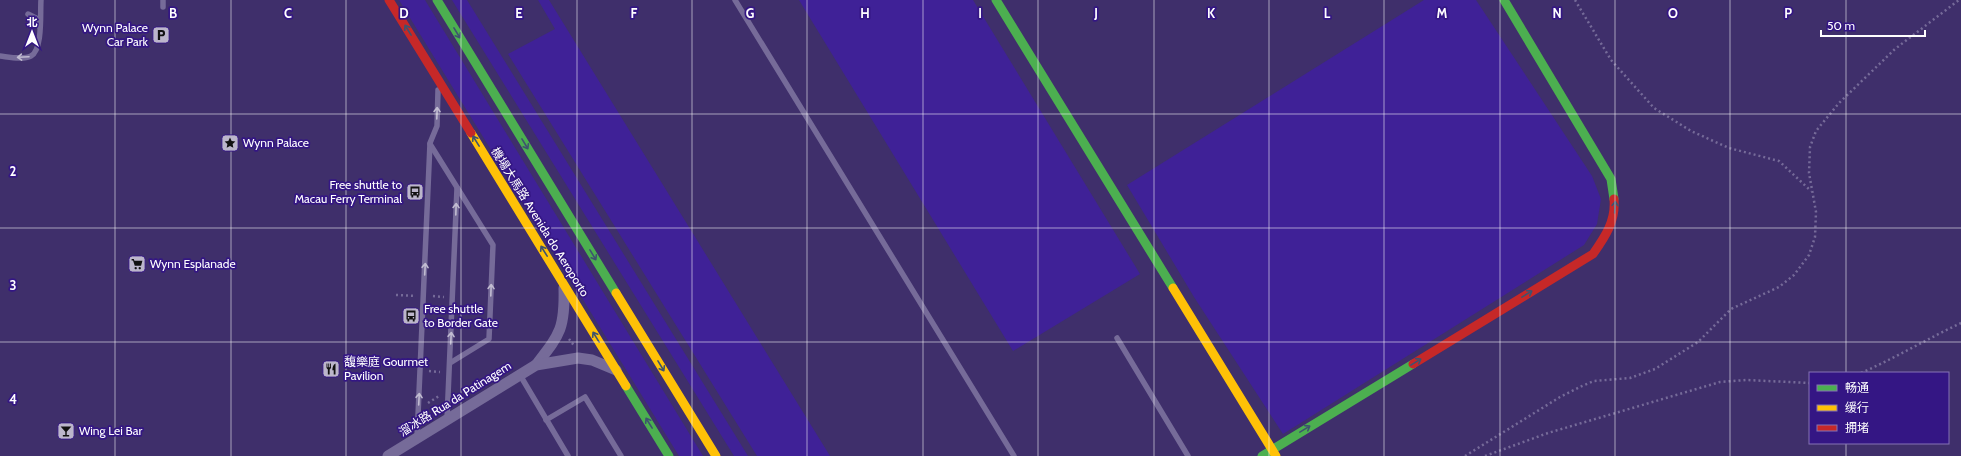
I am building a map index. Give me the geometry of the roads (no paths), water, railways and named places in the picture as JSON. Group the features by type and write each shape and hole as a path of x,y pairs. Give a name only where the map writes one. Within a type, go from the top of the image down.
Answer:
{"street":[{"name":"機場大馬路 Avenida do Aeroporto","path":"389,0 669,456"},
{"path":"437,0 716,456"},
{"path":"996,0 1274,453"},
{"path":"1262,456 1274,453 1593,254 1607,236 1614,218 1615,205 1611,179 1504,0"},
{"name":"溜冰路 Rua da Patinagem","path":"388,456 536,365 558,337 565,313 564,285"},
{"name":"溜冰路 Rua da Patinagem","path":"536,365 578,358 592,360 617,371"}],"lane":[{"path":"0,56 26,58 35,54 39,45 41,0"},
{"path":"163,0 163,6"},
{"path":"735,0 1014,456"},
{"path":"28,14 36,18 40,27"},
{"path":"417,438 430,143 437,126 439,81"},
{"path":"430,143 493,245 489,339 450,363"},
{"path":"447,419 457,187"},
{"path":"1116,338 1188,456"},
{"path":"520,375 568,456"},
{"path":"546,420 585,397 621,456"}],"place":[{"name":"Wynn Palace Car Park","path":"161,35"},
{"name":"Wynn Palace","path":"230,143"},
{"name":"Free shuttle to Macau Ferry Terminal","path":"415,192"},
{"name":"Wynn Esplanade","path":"137,264"},
{"name":"Free shuttle to Border Gate","path":"411,316"},
{"name":"馥樂庭 Gourmet Pavilion","path":"331,369"},
{"name":"Wing Lei Bar","path":"66,431"}]}
